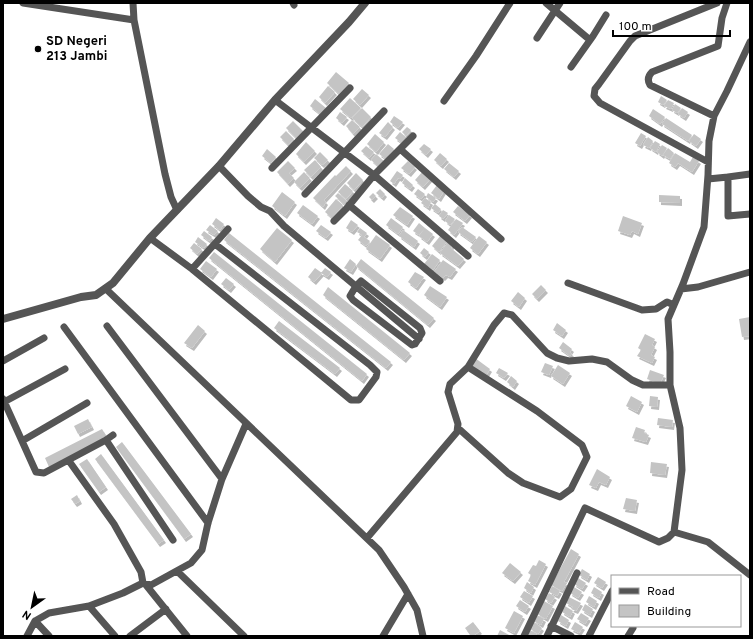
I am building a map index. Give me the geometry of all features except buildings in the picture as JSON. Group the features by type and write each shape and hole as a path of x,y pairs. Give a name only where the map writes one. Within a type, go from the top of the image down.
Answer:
{"street":[{"path":"23,3 134,20"},
{"path":"133,3 134,20 165,174 171,196 177,210"},
{"path":"3,320 81,297 96,295 113,283 150,238 219,166 275,100 365,3"},
{"path":"444,101 476,56 510,3"},
{"path":"546,3 557,6 592,38"},
{"path":"708,162 600,103 594,96 595,89 635,36 717,3"},
{"path":"714,116 650,85 648,82 652,72 718,46 722,18 727,3"},
{"path":"537,38 557,6"},
{"path":"571,67 592,38 606,15"},
{"path":"524,636 584,508 659,542 668,538 674,532 682,470 680,428 670,384 668,319 704,227 708,179 709,140 714,116 750,42"},
{"path":"272,168 350,88"},
{"path":"275,100 374,175 468,256"},
{"path":"304,194 384,111"},
{"path":"334,220 349,205 374,175 413,136"},
{"path":"400,149 501,239"},
{"path":"219,166 248,196 261,207 270,211 284,226 356,286 419,339 415,344 412,345 353,300 350,296 356,286"},
{"path":"708,179 750,174"},
{"path":"728,176 728,216 750,214"},
{"path":"349,205 440,280"},
{"path":"192,269 228,229"},
{"path":"150,238 192,269 351,400 359,400 376,377 377,372 215,244"},
{"path":"681,289 698,287 750,272"},
{"path":"568,283 642,310 656,309 667,302 674,305"},
{"path":"106,289 379,550 417,610 423,636"},
{"path":"468,367 537,411 582,445 587,457 571,489 560,497 523,483 508,474 458,428 448,387 453,379 468,367 494,325 504,313 512,315 547,353 557,358 569,361 592,359 607,362 643,386 670,384"},
{"path":"107,326 222,479"},
{"path":"64,327 208,522"},
{"path":"3,361 44,338"},
{"path":"65,370 4,400 36,472 44,473 69,461 113,435"},
{"path":"22,441 87,403"},
{"path":"27,636 35,621 49,613 90,606 145,584 151,585 191,563 202,550 208,522 222,479 246,424"},
{"path":"367,538 457,432 458,428"},
{"path":"106,440 172,540"},
{"path":"69,461 114,524 141,572 145,584 187,636"},
{"path":"674,532 708,542 750,575"},
{"path":"177,571 244,636"},
{"path":"547,636 577,572"},
{"path":"589,636 611,593"},
{"path":"383,636 408,594"},
{"path":"90,606 115,636"},
{"path":"130,636 166,609"},
{"path":"35,621 49,636"},
{"path":"551,626 571,636"},
{"path":"628,636 633,628"}],"place":[{"name":"SD Negeri 213 Jambi","path":"38,49"}]}
